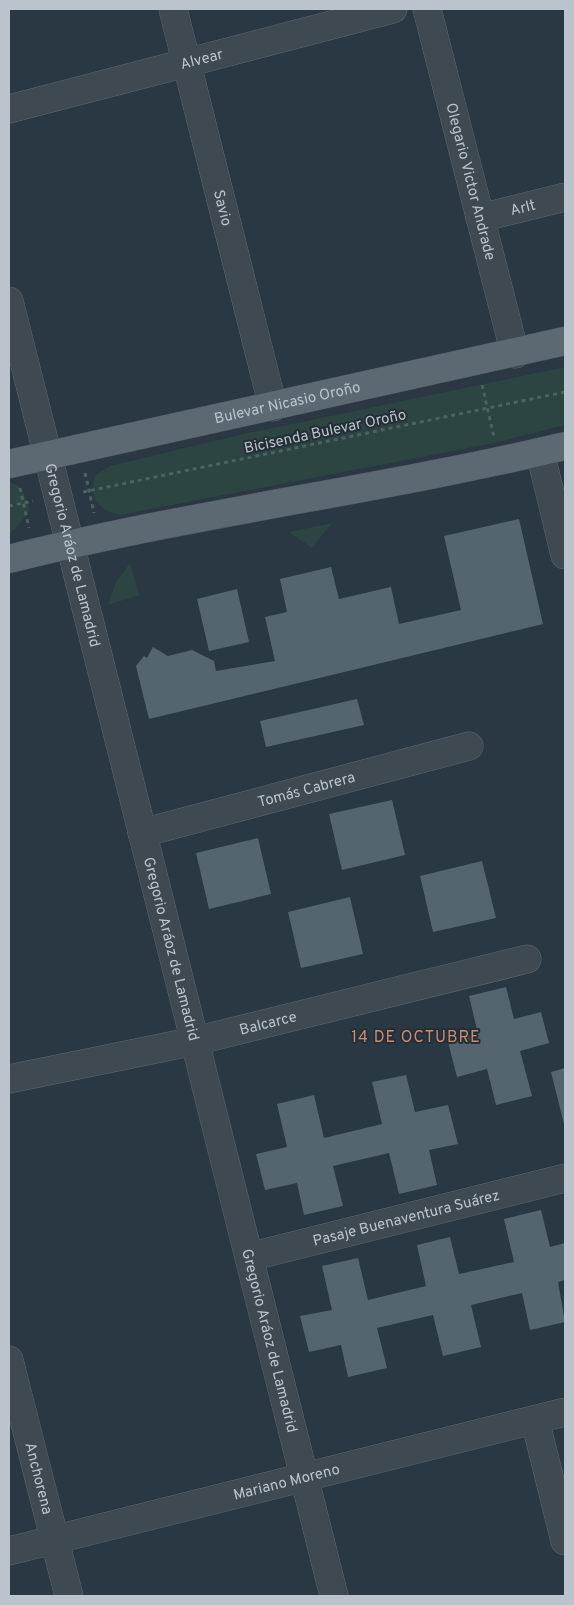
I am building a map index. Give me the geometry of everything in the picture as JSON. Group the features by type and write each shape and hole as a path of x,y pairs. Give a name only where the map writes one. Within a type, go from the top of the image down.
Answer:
{"main road":[{"name":"Bulevar Nicasio Oroño","path":"11,463 515,354 565,341"},
{"path":"9,559 70,544 255,507 500,462 553,449"}],"street":[{"name":"Savio","path":"173,9 273,406"},
{"name":"Alvear","path":"9,109 392,9"},
{"name":"Olegario Victor Andrade","path":"426,9 515,354"},
{"name":"Arlt","path":"480,218 565,197"},
{"name":"Gregorio Aráoz de Lamadrid","path":"9,301 334,1596"},
{"path":"553,449 565,555"},
{"name":"Tomás Cabrera","path":"142,833 470,746"},
{"name":"Balcarce","path":"9,1079 194,1041 527,959"},
{"name":"Pasaje Buenaventura Suárez","path":"249,1257 565,1178"},
{"name":"Anchorena","path":"9,1360 68,1596"},
{"name":"Mariano Moreno","path":"9,1551 565,1412"},
{"path":"534,1420 565,1541"}],"path":[{"path":"476,362 500,462"},
{"name":"Bicisenda Bulevar Oroño","path":"90,491 565,392"},
{"path":"80,447 100,538"},
{"path":"11,463 23,502 35,553"},
{"path":"9,506 23,502"}],"green space":[{"path":"565,367 565,425 494,443 120,515 105,510 96,501 94,496 93,490 96,475 110,466 235,436"},
{"path":"9,482 18,486 24,493 29,511 19,525 9,534"},
{"path":"332,523 312,548 289,532"},
{"path":"130,563 139,595 108,605 116,582"}],"building":[{"path":"519,519 543,624 149,719 136,666 144,656 147,658 153,647 168,656 192,650 214,661 216,671 275,661 265,617 287,612 280,579 331,567 339,599 391,587 399,624 461,610 444,536"},
{"path":"237,589 249,642 209,651 197,599"},
{"path":"357,699 364,725 266,747 260,721"},
{"path":"392,800 405,855 342,870 329,814"},
{"path":"258,838 271,894 209,909 196,853"},
{"path":"482,861 496,918 433,932 420,876"},
{"path":"350,897 363,954 301,968 288,912"},
{"path":"506,987 514,1019 541,1012 549,1043 520,1051 532,1096 496,1105 487,1069 457,1077 448,1042 478,1034 469,996"},
{"path":"565,1068 565,1128 551,1072"},
{"path":"406,1075 415,1112 448,1105 458,1144 429,1150 437,1185 399,1194 389,1153 333,1166 343,1206 304,1215 297,1183 265,1190 256,1154 287,1147 277,1104 314,1095 324,1138 382,1124 372,1082"},
{"path":"541,1210 550,1247 565,1243 565,1280 558,1282 565,1322 530,1330 522,1293 471,1305 481,1347 443,1356 433,1315 377,1328 387,1368 348,1377 341,1345 309,1352 300,1316 332,1310 322,1266 358,1258 368,1300 426,1286 417,1245 450,1237 459,1274 514,1262 504,1219"}],"district":[{"name":"14 DE OCTUBRE","path":"416,1036"}]}
